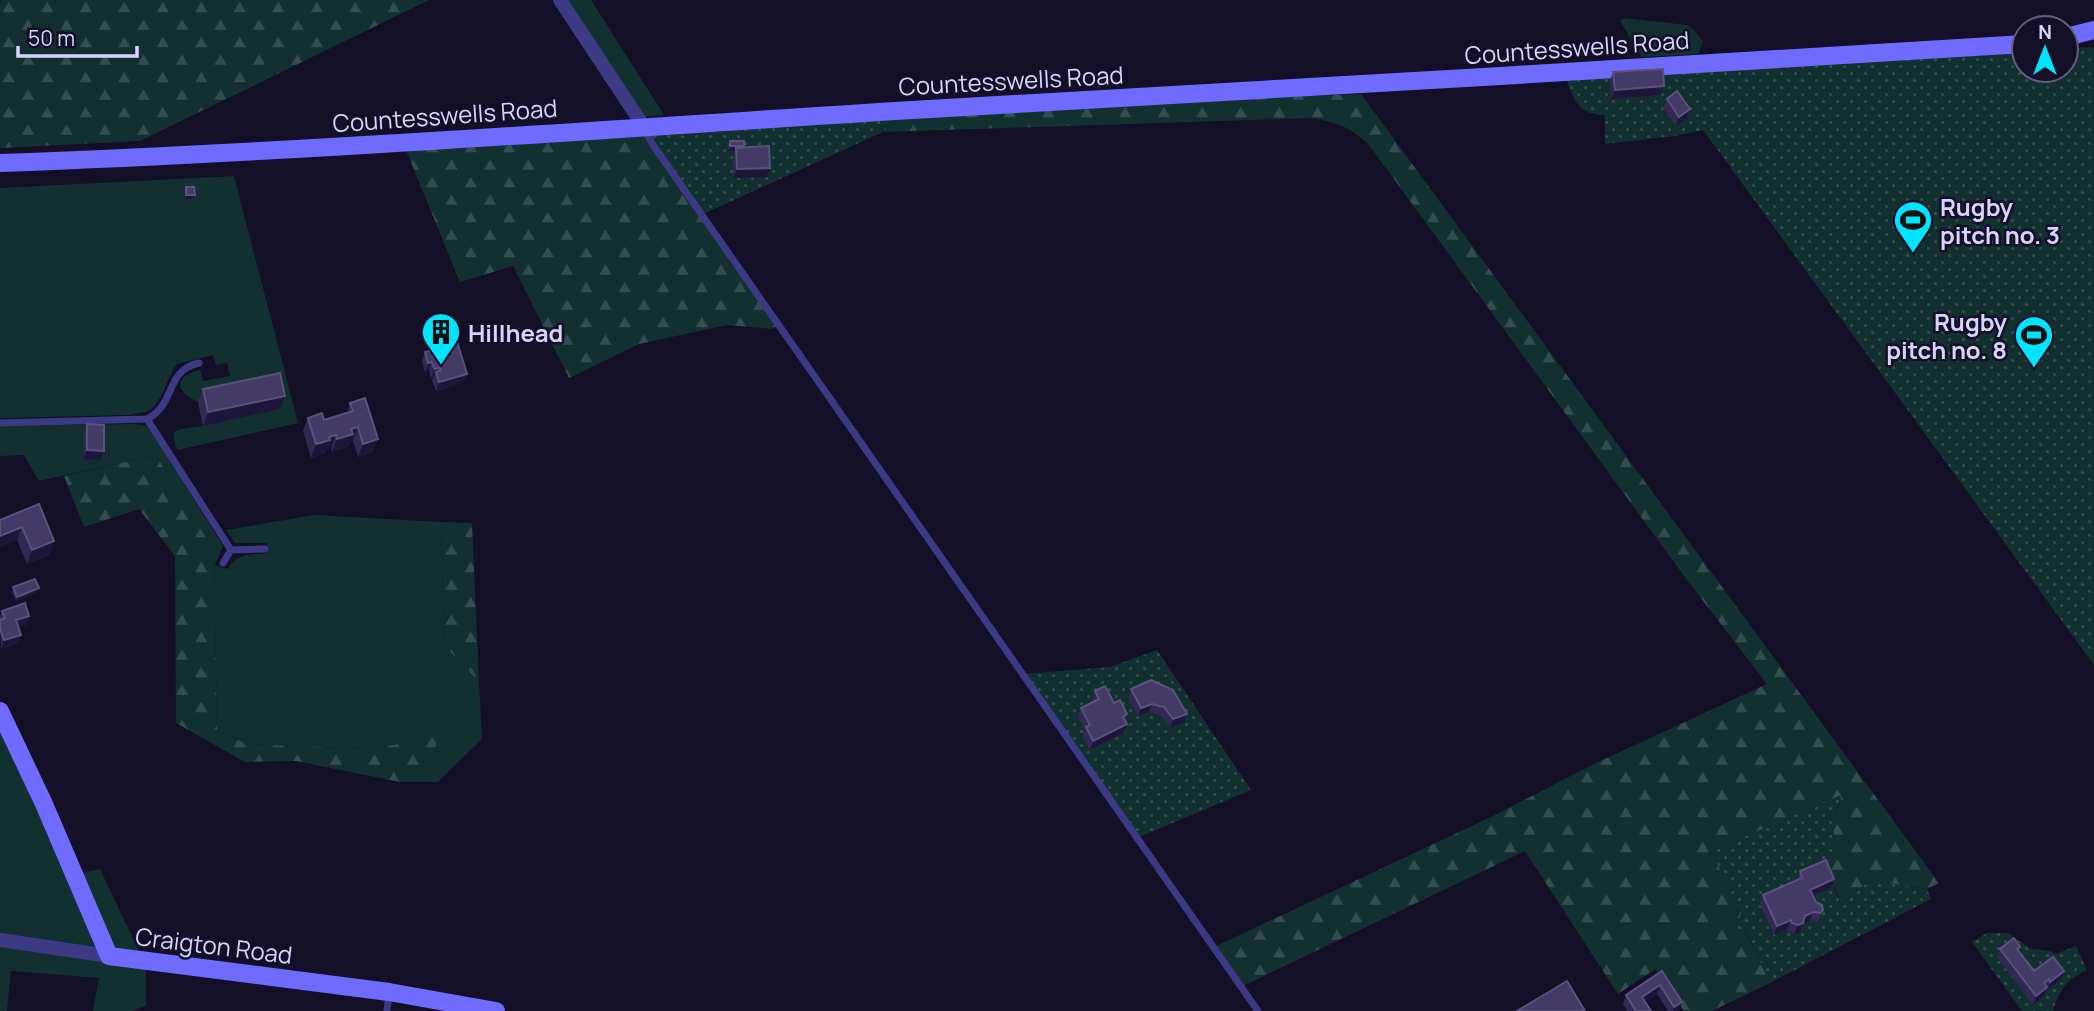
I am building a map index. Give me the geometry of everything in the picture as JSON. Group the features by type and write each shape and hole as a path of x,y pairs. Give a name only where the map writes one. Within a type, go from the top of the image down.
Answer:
{"street":[{"path":"560,0 644,127"},
{"name":"Countesswells Road","path":"0,163 488,138 2010,45"},
{"name":"Craigton Road","path":"0,711 44,804 109,956 389,992 496,1011"},
{"path":"0,940 109,956"}],"lane":[{"path":"644,127 680,185 1258,1011"},
{"path":"0,423 147,419 161,410 181,371 199,363"},
{"path":"147,419 231,550"},
{"path":"231,550 265,549"},
{"path":"223,563 231,550"},
{"path":"387,1011 389,992"}],"green space":[{"path":"0,0 429,0 140,141 0,148"},
{"path":"562,0 591,0 664,115 644,117"},
{"path":"1624,18 1687,25 1703,42 1698,54 1642,57 1620,21"},
{"path":"2094,47 2094,665 1703,130 1605,144 1605,115 1583,109 1572,94 1566,79 2010,52 2010,84 2080,84 2080,48"},
{"path":"1361,94 1939,883 1927,889 1864,885 1842,904 1824,862 1837,851 1832,826 1841,797 1737,910 1741,917 1734,921 1744,927 1770,983 1712,1011 1684,1011 1655,969 1618,994 1525,851 1241,987 1214,947 1767,684 1690,584 1369,145 1343,126 1311,118 883,132 900,111"},
{"path":"900,111 883,132 701,215 644,127"},
{"path":"644,127 779,325 772,329 727,325 639,344 569,378 513,266 460,282 403,143"},
{"path":"234,176 298,423 178,450 173,436 175,432 203,426 198,402 181,389 181,380 200,370 203,381 230,376 227,363 216,365 213,355 177,364 156,404 145,412 128,415 0,418 0,188"},
{"path":"134,424 150,429 223,546 215,565 228,569 240,557 268,553 267,543 235,543 226,530 314,515 441,522 444,645 479,682 482,739 438,782 419,782 445,724 408,742 371,749 247,744 217,730 214,551 156,455 39,481 24,455 0,456 0,426"},
{"path":"156,455 214,551 217,730 247,744 371,749 408,742 429,734 446,723 419,782 400,782 296,761 245,762 176,723 175,556 139,509 84,527 64,476"},
{"path":"441,522 472,523 479,682 444,645"},
{"path":"1157,650 1251,790 1137,838 1023,674 1110,667"},
{"path":"0,707 74,875 100,869 146,966 146,1006 132,1011 93,1011 99,978 11,971 7,1011 0,1011"},
{"path":"1841,795 1832,826 1837,851 1824,862 1841,904 1864,885 1890,883 1927,889 1931,899 1770,983 1745,928 1737,931 1733,921 1741,917 1712,851"},
{"path":"1987,933 2008,933 2031,949 2056,954 2076,946 2087,970 2065,986 2053,1011 2022,1011 1972,942"}],"building":[{"path":"1663,69 1664,86 1615,90 1613,72"},
{"path":"1677,91 1690,109 1679,117 1667,99"},
{"path":"730,141 744,141 744,146 730,146"},
{"path":"769,146 770,168 737,169 736,148"},
{"path":"186,187 194,187 195,195 186,195"},
{"name":"Hillhead","path":"455,335 467,374 439,382 436,372 441,370 435,369 432,362 428,363 425,352 434,350 432,342"},
{"path":"280,373 285,396 208,412 203,389"},
{"path":"365,398 378,439 363,444 358,427 351,429 353,434 337,439 336,435 316,444 308,418 322,413 324,420 353,411 350,403"},
{"path":"87,424 104,425 104,451 87,450"},
{"path":"39,504 54,541 32,550 22,527 0,536 0,520"},
{"path":"35,579 39,588 17,597 13,587"},
{"path":"25,603 29,616 16,620 21,635 4,640 0,629 0,620 5,618 2,611"},
{"path":"1151,680 1173,690 1187,714 1173,719 1164,707 1152,704 1141,708 1131,689"},
{"path":"1105,686 1114,703 1120,700 1127,714 1123,717 1127,724 1093,741 1086,727 1090,725 1081,708 1099,699 1095,691"},
{"path":"1826,860 1834,879 1810,890 1823,910 1805,916 1803,923 1798,925 1791,920 1777,926 1763,895 1802,878 1800,871"},
{"path":"2014,938 2020,947 2017,949 2034,971 2053,957 2064,971 2050,982 2049,979 2044,983 2047,987 2036,996 2000,949"},
{"path":"1662,971 1682,1002 1674,1007 1660,985 1642,997 1651,1011 1636,1011 1626,995"},
{"path":"1567,981 1585,1011 1517,1011"}],"place":[{"name":"Rugby pitch no. 3","path":"1913,254"},
{"name":"Hillhead","path":"441,366"},
{"name":"Rugby pitch no. 8","path":"2034,369"}]}
